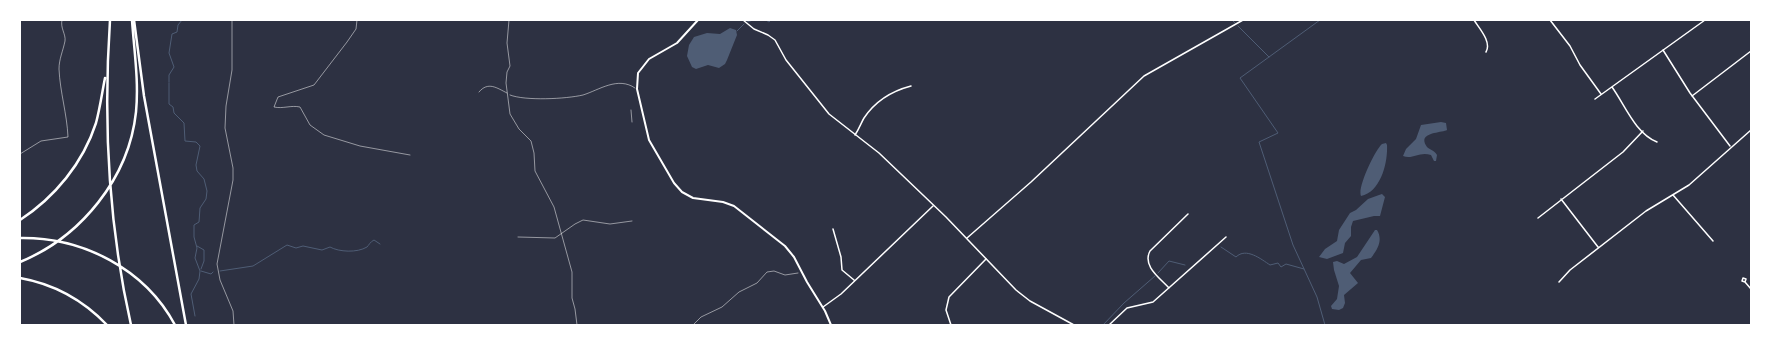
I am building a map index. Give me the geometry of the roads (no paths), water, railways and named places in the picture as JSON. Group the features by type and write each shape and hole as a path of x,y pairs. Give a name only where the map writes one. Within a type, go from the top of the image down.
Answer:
{"highway":[{"path":"110,20 106,73 108,171 117,254 131,325"},
{"path":"20,262 49,247 65,236 102,198 118,172 129,145 135,121 137,92 133,20"},
{"path":"133,20 144,96 186,325"},
{"path":"20,220 52,194 80,158 96,124 106,73"},
{"path":"20,238 42,239 67,243 107,258 129,272 145,286 162,305 175,325"},
{"path":"20,278 44,284 68,294 89,308 107,325"}],"main road":[{"path":"698,20 676,44 649,59 638,73 637,87 648,139 673,181 681,191 692,198 722,201 736,207 785,246 794,257 801,272 823,307 831,325"}],"street":[{"path":"743,20 754,29 774,39 786,60 819,103 835,120 877,151 934,205 1026,299 1074,325"},
{"path":"967,238 1031,182 1147,74 1243,20"},
{"path":"1474,20 1488,43 1486,52"},
{"path":"1550,20 1570,46 1580,66 1601,95"},
{"path":"1595,99 1705,20"},
{"path":"1663,50 1692,96 1731,147"},
{"path":"1692,96 1751,51"},
{"path":"855,135 864,117 872,108 892,92 911,86"},
{"path":"1612,87 1629,114 1643,131 1651,139 1657,142"},
{"path":"1559,282 1570,270 1598,248 1649,210 1695,180 1751,130"},
{"path":"1538,218 1623,152 1643,131"},
{"path":"1673,194 1713,241"},
{"path":"1561,199 1598,248"},
{"path":"823,307 840,295 934,205"},
{"path":"1168,288 1150,267 1147,256 1150,251 1188,214"},
{"path":"833,229 841,257 842,270 855,280"},
{"path":"1109,325 1126,309 1132,306 1151,303 1226,237"},
{"path":"951,325 946,310 949,297 986,259"},
{"path":"1745,282 1751,289"}],"water":[{"path":"730,28 736,30 737,35 725,64 719,68 708,65 696,69 692,67 687,56 689,45 694,37 707,33 720,34"},
{"path":"1441,122 1446,123 1447,130 1427,136 1424,142 1427,147 1437,155 1436,161 1434,161 1431,155 1427,154 1410,157 1403,156 1406,149 1416,139 1421,125"},
{"path":"1386,143 1387,152 1382,175 1374,189 1361,196 1360,192 1367,169 1382,144"},
{"path":"1382,194 1385,197 1380,216 1353,221 1351,236 1345,243 1343,253 1327,259 1319,257 1325,249 1337,241 1339,230 1350,213 1356,210 1368,199"},
{"path":"1375,230 1377,230 1380,237 1376,251 1371,258 1361,260 1350,273 1358,283 1344,295 1345,303 1343,308 1339,310 1332,309 1331,306 1337,299 1339,286 1333,262 1337,261 1344,264 1357,257"}],"waterway":[{"path":"169,82 169,75 174,67 169,53 172,34 177,32 178,25 182,20"},
{"path":"747,22 753,20"},
{"path":"766,20 769,22 771,20"},
{"path":"1232,20 1235,23"},
{"path":"1320,20 1240,78 1278,133 1259,142 1293,245 1317,297 1325,325"},
{"path":"737,31 744,24"},
{"path":"1238,26 1269,57"},
{"path":"169,83 169,104 173,107 174,113 184,123 185,141 196,142 200,146 196,165 197,171 204,179 207,191 206,199 200,208 199,222 194,225 194,237 197,248 195,258 200,271 199,279 191,294 195,316"},
{"path":"220,271 253,266 287,245 296,248 303,246 322,250 330,247 348,251 363,249 374,240 380,244"},
{"path":"197,246 204,250 204,261 201,269"},
{"path":"1221,247 1236,257 1244,253 1258,257 1270,265 1278,263 1281,267 1286,264 1304,269"},
{"path":"1158,273 1169,261 1185,265"},
{"path":"201,271 211,274 213,272"},
{"path":"1103,325 1124,303 1155,276"}]}
